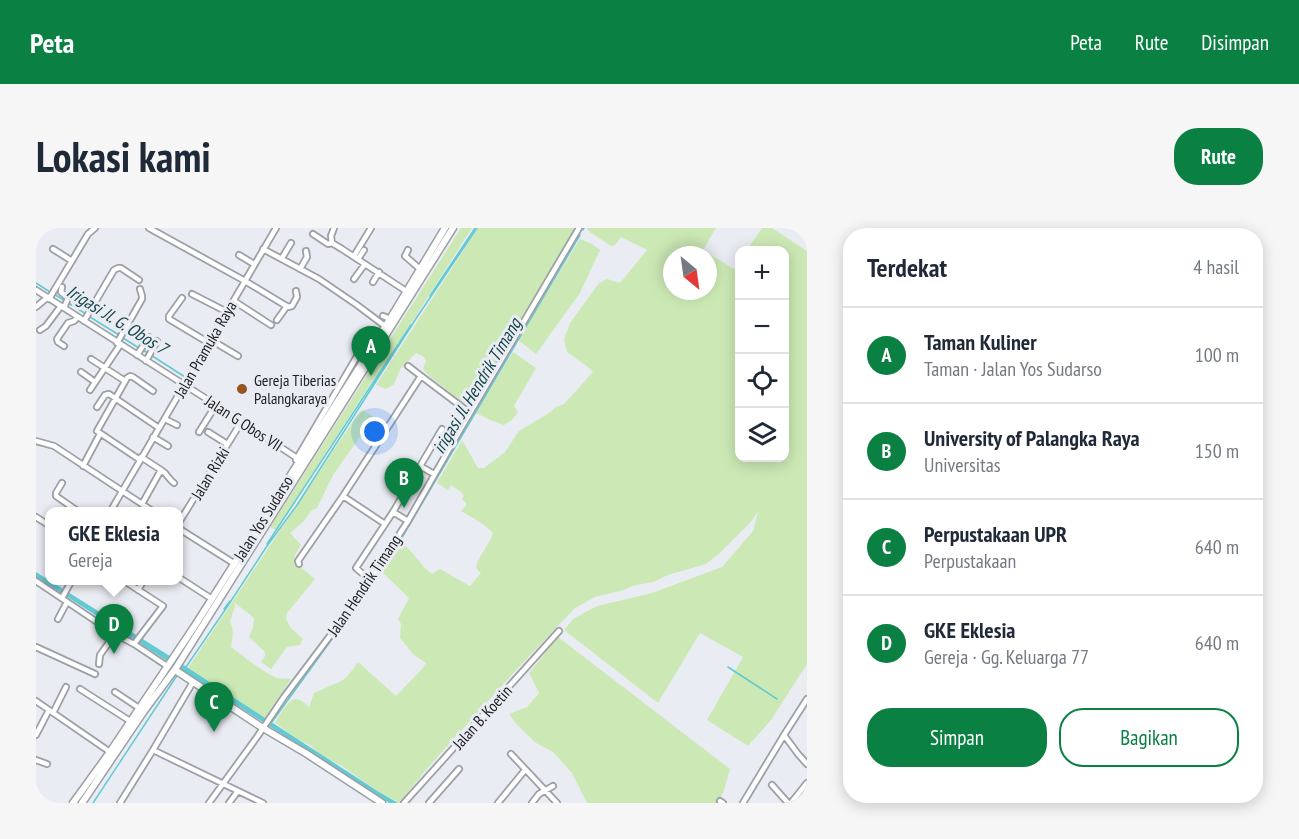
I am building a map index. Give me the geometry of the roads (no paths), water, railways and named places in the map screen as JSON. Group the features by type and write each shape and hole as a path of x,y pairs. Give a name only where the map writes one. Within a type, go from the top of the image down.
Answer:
{"main road":[{"name":"Jalan Yos Sudarso","path":"73,803 130,722 178,669 212,599 262,526 300,460 345,395 385,326 386,317 406,291 445,228"},
{"name":"Jalan Yos Sudarso","path":"82,803 170,663 203,618 453,228"},
{"path":"178,669 193,682 265,725 382,803"}],"street":[{"path":"36,307 48,298 88,234 95,228"},
{"name":"Jalan Pramuka Raya","path":"113,507 245,281 149,228"},
{"path":"276,228 245,281 287,306 292,306 297,297 296,291"},
{"path":"332,243 330,236 334,228"},
{"path":"356,258 370,228"},
{"name":"Jalan Hendrik Timang","path":"208,803 351,602 370,580 408,521 579,228"},
{"path":"313,234 328,244 332,243 406,291"},
{"path":"282,258 291,243"},
{"path":"53,249 72,261"},
{"path":"263,249 300,269 357,305 385,326"},
{"path":"356,258 364,250"},
{"path":"408,250 406,257 420,268"},
{"path":"300,269 307,256 306,251"},
{"path":"239,255 254,264"},
{"path":"354,279 365,264"},
{"path":"84,321 116,268 121,268 139,280"},
{"path":"373,282 379,272"},
{"path":"40,330 68,298 61,292 62,287"},
{"path":"90,390 119,344 142,299 140,289"},
{"name":"Jalan G Obos VII","path":"36,290 300,460"},
{"path":"192,294 227,312"},
{"path":"182,298 168,318 238,356"},
{"path":"234,301 271,325"},
{"path":"277,320 287,306"},
{"path":"64,346 58,343 57,339 68,323 78,318"},
{"path":"137,355 149,337"},
{"path":"146,360 157,341"},
{"path":"253,536 360,351"},
{"path":"91,359 125,381"},
{"path":"408,366 470,413"},
{"path":"81,372 95,382"},
{"path":"153,391 132,376 129,377 97,431 167,474 174,483"},
{"path":"299,564 298,561 421,376"},
{"path":"97,407 106,394 109,394 159,428"},
{"path":"199,432 216,405"},
{"path":"165,419 177,425"},
{"name":"Jalan Rizki","path":"183,518 242,422"},
{"path":"370,580 356,568 386,524 442,429"},
{"path":"267,438 272,431"},
{"path":"208,432 227,444"},
{"path":"83,466 100,434"},
{"path":"153,437 168,446"},
{"path":"36,441 54,446 146,507"},
{"path":"420,466 434,474"},
{"path":"142,504 161,470"},
{"path":"62,483 56,495 70,506"},
{"path":"342,496 386,524"},
{"path":"393,512 408,521"},
{"path":"183,529 235,564"},
{"path":"183,580 212,599"},
{"path":"37,582 115,634 137,641 170,663"},
{"path":"58,619 70,585"},
{"path":"130,585 163,606 137,641"},
{"path":"138,590 141,585"},
{"name":"Jalan B. Koetin","path":"404,803 559,631"},
{"path":"99,664 100,655 115,634"},
{"path":"36,647 95,674"},
{"path":"120,803 193,682"},
{"path":"36,735 66,687"},
{"path":"80,689 130,722"},
{"path":"116,692 142,710"},
{"path":"743,803 807,699"},
{"path":"36,701 110,752"},
{"path":"784,735 807,764"},
{"path":"153,750 263,803"},
{"path":"511,754 556,803"},
{"path":"36,760 47,764"},
{"path":"429,803 459,769"},
{"path":"498,803 525,770"},
{"path":"772,785 789,803 807,783"},
{"path":"532,803 539,794 553,786"},
{"path":"232,802 238,791"}],"water":[{"path":"36,572 45,578 45,583 36,577"},
{"path":"48,585 57,585 398,803 389,803"}],"waterway":[{"path":"430,296 475,228"},
{"path":"186,667 297,505 417,317 477,228"},
{"name":"irigasi Jl. Hendrik Timang","path":"272,722 387,563 580,235"},
{"name":"Irigasi Jl. G. Obos 7","path":"36,283 50,292"},
{"name":"Irigasi Jl. G. Obos 7","path":"54,294 86,314"},
{"name":"Irigasi Jl. G. Obos 7","path":"90,317 119,335"},
{"path":"267,544 411,325"},
{"name":"Irigasi Jl. G. Obos 7","path":"123,338 139,348"},
{"name":"Irigasi Jl. G. Obos 7","path":"143,350 185,377"},
{"path":"224,609 230,601"},
{"path":"728,667 777,699"},
{"path":"93,803 178,674"},
{"path":"193,686 217,701"},
{"path":"287,745 361,793"}],"place":[{"name":"Taman Kuliner","path":"371,376"},
{"name":"Gereja Tiberias Palangkaraya","path":"242,389"},
{"name":"University of Palangka Raya","path":"404,508"},
{"name":"GKE Eklesia","path":"114,654"},
{"name":"Perpustakaan UPR","path":"214,732"}]}
